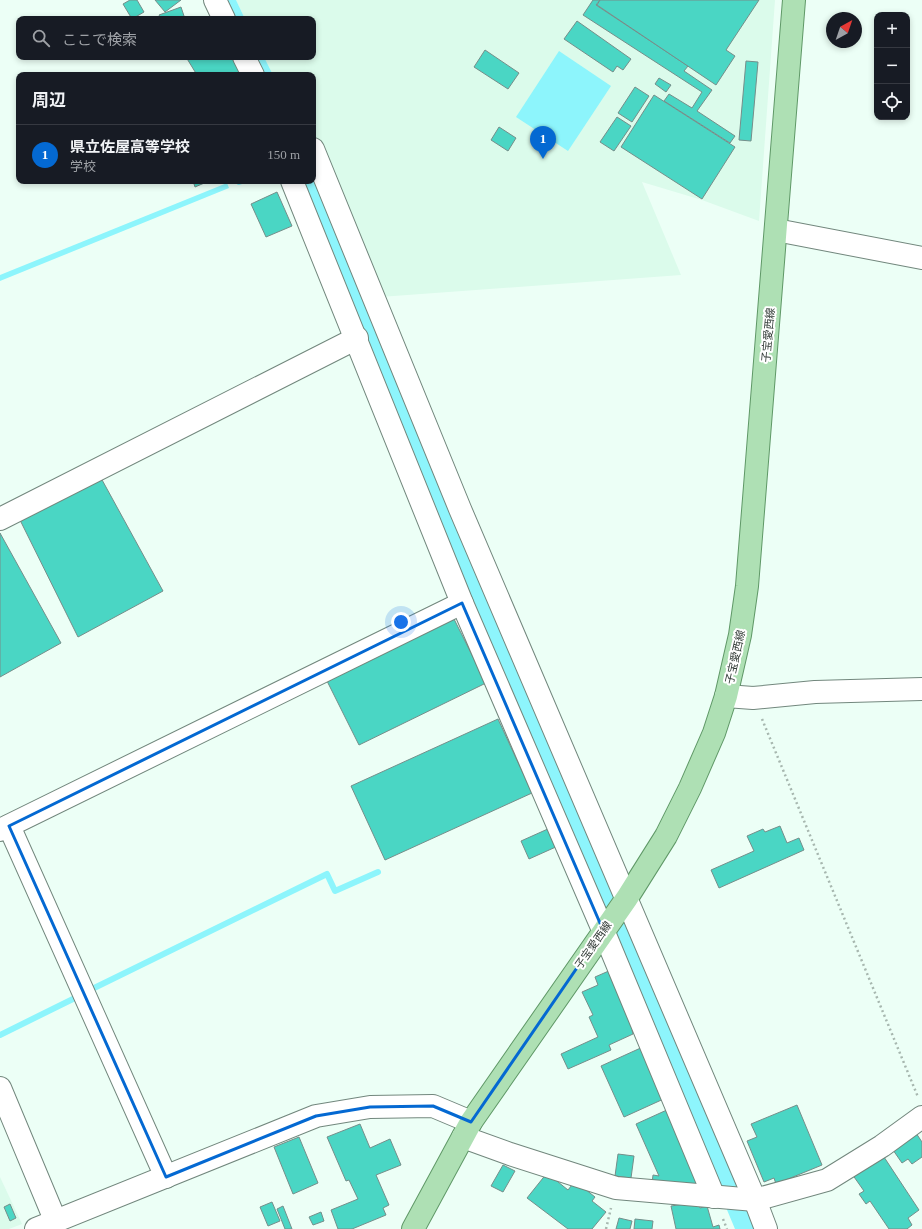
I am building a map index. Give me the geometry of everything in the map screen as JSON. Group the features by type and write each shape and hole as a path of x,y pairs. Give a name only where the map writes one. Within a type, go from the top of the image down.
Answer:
{"main road":[{"name":"子宝愛西線","path":"413,1229 467,1129 626,899 666,836 690,788 714,733 726,696 740,635 748,586 794,0"}],"street":[{"path":"215,0 223,16"},
{"path":"246,60 252,72"},
{"path":"316,156 463,516 766,1229"},
{"path":"293,184 357,338 462,602 605,928 717,1197"},
{"path":"776,230 922,258"},
{"path":"0,519 357,338"},
{"path":"166,1177 4,828 462,602"},
{"path":"726,696 753,698 816,692 922,688"},
{"path":"0,1088 46,1225 316,1116 370,1107 433,1106 467,1129 510,1154 616,1188 753,1200 827,1180 882,1146 920,1108"}],"path":[{"path":"753,698 920,1108"}],"highlighted area":[{"path":"462,603 603,930 471,1122 433,1106 370,1107 316,1116 166,1177 9,826"}],"shaded area":[{"path":"236,0 775,0 759,221 702,200 642,182 681,275 380,297 316,143 316,72 272,72 266,60 316,60 316,16 244,16"},
{"path":"0,1177 22,1224 9,1229 0,1229"}],"water":[{"path":"222,0 236,0 244,16 230,16"},
{"path":"559,51 611,86 568,151 516,117"},
{"path":"252,60 266,60 272,72 258,72"},
{"path":"316,177 758,1229 735,1229 299,184 316,184"},
{"path":"225,184 227,184 229,188 0,281 0,275"}],"building":[{"path":"130,0 137,0 144,12 137,16 130,16 123,4"},
{"path":"155,0 181,0 165,12"},
{"path":"593,0 600,0 596,5 688,66 684,71 712,90 697,111 735,136 730,143 664,101 669,94 692,108 702,92 583,15"},
{"path":"600,0 759,0 726,50 735,56 716,85 597,5"},
{"path":"181,7 184,16 160,16"},
{"path":"577,21 631,59 623,70 617,66 613,72 564,39"},
{"path":"485,50 519,73 508,89 474,67"},
{"path":"188,60 235,60 241,72 195,72"},
{"path":"746,61 758,62 751,141 739,140"},
{"path":"659,78 671,85 666,92 655,84"},
{"path":"635,87 649,96 632,122 618,113"},
{"path":"654,95 735,147 702,199 621,147"},
{"path":"617,117 631,126 614,151 600,142"},
{"path":"499,127 516,138 508,151 491,140"},
{"path":"194,184 202,184 195,187"},
{"path":"277,192 292,226 266,237 251,204"},
{"path":"101,478 163,591 78,637 19,518"},
{"path":"0,533 61,643 0,677"},
{"path":"453,617 486,683 359,745 326,679"},
{"path":"498,719 532,793 385,860 351,786"},
{"path":"780,826 787,843 799,838 804,850 719,888 711,870 754,851 747,836 763,829 765,832"},
{"path":"550,828 558,846 529,859 521,841"},
{"path":"611,970 637,1028 632,1030 633,1034 609,1045 611,1050 568,1069 561,1054 598,1037 589,1017 593,1015 582,992 598,985 595,977"},
{"path":"645,1046 668,1097 624,1117 601,1066"},
{"path":"797,1105 822,1165 776,1184 774,1178 764,1182 747,1141 757,1137 751,1124"},
{"path":"669,1109 698,1174 697,1188 652,1183 653,1175 659,1176 636,1124"},
{"path":"360,1124 370,1148 390,1139 401,1165 376,1175 389,1205 383,1208 386,1215 352,1229 338,1229 331,1210 358,1199 349,1180 346,1181 327,1137"},
{"path":"916,1133 922,1142 922,1157 912,1164 908,1159 902,1163 893,1150"},
{"path":"299,1137 318,1183 293,1194 274,1147"},
{"path":"618,1154 634,1156 631,1178 615,1176"},
{"path":"882,1154 919,1210 908,1218 912,1225 907,1229 889,1229 870,1201 866,1204 859,1194 864,1191 852,1174"},
{"path":"503,1165 515,1171 503,1192 491,1186"},
{"path":"547,1173 568,1190 575,1181 595,1197 592,1201 606,1212 592,1229 568,1229 527,1198"},
{"path":"272,1202 280,1221 268,1226 260,1207"},
{"path":"698,1202 700,1208 707,1206 713,1227 719,1225 720,1229 676,1229 671,1206"},
{"path":"10,1204 16,1218 10,1221 4,1207"},
{"path":"283,1206 292,1229 285,1229 277,1209"},
{"path":"321,1212 324,1221 313,1225 309,1217"},
{"path":"619,1218 632,1221 630,1229 616,1229"},
{"path":"635,1219 653,1221 652,1229 634,1229"}],"waterway":[{"path":"88,991 327,874 335,891 378,872"},
{"path":"0,1035 79,996"}],"place":[{"name":"県立佐屋高等学校","path":"543,159"}]}
